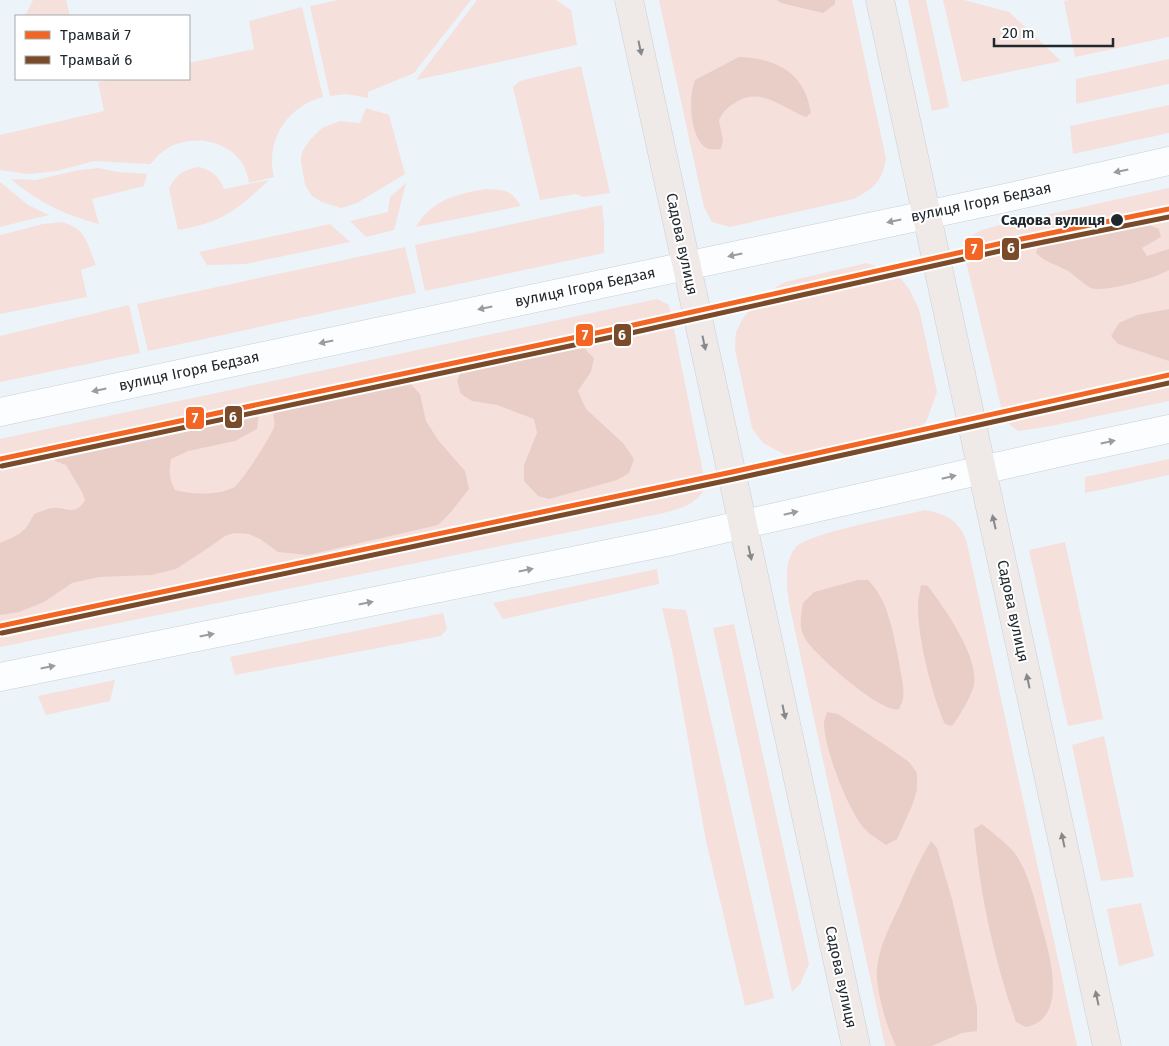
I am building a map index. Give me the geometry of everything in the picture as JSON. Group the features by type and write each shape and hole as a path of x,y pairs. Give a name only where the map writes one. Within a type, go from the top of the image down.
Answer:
{"main road":[{"name":"Садова вулиця","path":"629,0 856,1046"},
{"name":"Садова вулиця","path":"880,0 1108,1046"}],"street":[{"name":"вулиця Ігоря Бедзая","path":"0,412 1169,161"},
{"path":"0,677 666,542 1169,429"}],"shaded area":[{"path":"33,0 66,0 70,15 22,15 26,14"},
{"path":"338,0 471,0 414,73 368,92 368,98 347,94 330,96 310,6"},
{"path":"477,0 556,0 571,10 577,45 416,80"},
{"path":"659,0 852,0 886,159 882,174 876,184 854,199 730,227 712,222 704,207"},
{"path":"777,0 835,0 835,4 823,13 781,3"},
{"path":"908,0 926,0 949,107 932,111"},
{"path":"943,0 964,0 1009,12 1061,61 962,82"},
{"path":"1169,0 1169,37 1075,57 1064,1"},
{"path":"302,7 323,97 299,108 282,127 276,138 273,151 274,177 249,183 245,168 238,158 229,150 207,141 183,142 171,146 150,164 94,161 57,171 28,174 0,170 0,135 104,111 98,82 108,80 190,80 190,63 254,49 249,21"},
{"path":"739,57 765,61 787,70 803,88 811,113 806,117 764,98 756,96 747,97 727,109 719,120 723,141 721,149 709,149 703,146 695,132 692,115 692,89 695,80"},
{"path":"1169,59 1169,84 1076,104 1076,79"},
{"path":"581,66 610,193 583,197 576,194 540,200 513,87 520,81"},
{"path":"1169,105 1169,133 1073,154 1070,126"},
{"path":"366,108 389,115 405,174 357,203 341,208 322,202 312,196 305,185 301,161 302,152 310,140 322,128 340,121 360,123"},
{"path":"199,167 215,175 224,189 269,180 238,207 218,219 178,230 169,189 181,173"},
{"path":"99,168 118,172 147,174 144,186 92,199 99,224 52,207 11,179 36,180 78,170"},
{"path":"0,182 28,205 49,215 0,227"},
{"path":"406,183 394,230 366,237 350,221 388,212 390,197"},
{"path":"1169,188 1169,401 1046,427 1018,431 1007,422 1002,411 964,253 969,237 982,230 1000,225"},
{"path":"486,189 510,193 521,206 416,227 429,210 437,204 455,196"},
{"path":"602,205 604,253 425,291 415,245"},
{"path":"1134,221 1159,229 1161,237 1142,248 1147,256 1169,249 1169,270 1130,284 1098,289 1088,287 1069,272 1036,253 1039,244 1049,238"},
{"path":"62,222 77,229 85,238 96,265 81,270 87,297 0,314 0,235 43,224"},
{"path":"330,224 350,242 246,264 207,265 199,252"},
{"path":"405,247 416,293 148,351 137,304"},
{"path":"867,263 898,275 909,289 919,309 937,392 926,422 903,441 829,460 791,458 763,443 752,428 735,349 736,332 743,318 763,295 785,282"},
{"path":"657,299 669,305 706,487 692,503 659,514 0,647 0,439"},
{"path":"129,305 140,353 0,382 0,336"},
{"path":"1169,309 1169,361 1118,344 1111,336 1119,323 1137,315"},
{"path":"565,347 585,349 594,358 591,372 578,391 586,409 623,443 634,459 629,473 617,480 549,499 538,496 524,481 524,465 537,433 534,419 497,405 472,401 461,394 457,381 461,371 473,367 512,356"},
{"path":"409,382 420,394 426,421 438,440 465,471 469,489 438,525 308,555 278,552 260,539 249,534 234,533 225,536 176,569 151,575 99,577 72,583 44,602 19,612 0,615 0,543 21,533 34,514 53,508 77,509 85,500 66,465 55,461 55,454 125,438 259,412 257,429 235,441 188,451 171,459 170,475 175,490 197,493 220,492 237,485 249,469 272,432 274,427 273,415 282,405 312,397 337,397 393,383"},
{"path":"1169,459 1169,475 1085,493 1085,477"},
{"path":"925,510 950,518 963,532 966,539 1077,1046 885,1046 789,603 787,574 792,553 796,547 804,542 836,531"},
{"path":"1065,542 1103,719 1068,726 1029,550"},
{"path":"657,569 659,584 503,619 493,603"},
{"path":"858,580 868,580 881,599 890,621 903,687 903,699 899,709 879,703 850,683 812,648 803,635 801,622 803,603 814,592"},
{"path":"921,585 928,586 951,619 966,647 974,673 974,685 971,694 952,726 945,724 926,666 918,617"},
{"path":"662,608 686,610 774,998 745,1006 706,841 673,655"},
{"path":"443,613 447,629 441,636 235,675 230,657"},
{"path":"734,624 809,964 800,984 792,992 713,628"},
{"path":"115,680 110,701 46,715 38,696"},
{"path":"827,712 838,714 885,745 909,762 917,773 917,790 912,806 897,839 886,845 864,828 844,793 832,762 825,734 824,722"},
{"path":"1104,736 1134,877 1101,881 1072,745"},
{"path":"982,824 1010,848 1019,859 1027,875 1048,948 1053,981 1052,997 1048,1011 1040,1021 1026,1027 1016,1022 1001,975 989,927 974,829"},
{"path":"931,841 937,848 952,899 977,1007 977,1031 962,1033 932,1046 896,1046 880,997 877,976 878,960 882,944"},
{"path":"1141,903 1154,956 1119,966 1107,909"}],"tram line":[{"name":"7","path":"0,459 629,326 1007,242 1169,209"},
{"name":"6","path":"2,466 631,333 1009,249 1169,217"},
{"name":"7","path":"0,626 732,472 1169,375"},
{"name":"6","path":"2,633 734,479 1169,383"}],"place":[{"name":"Садова вулиця","path":"1117,220"}]}
